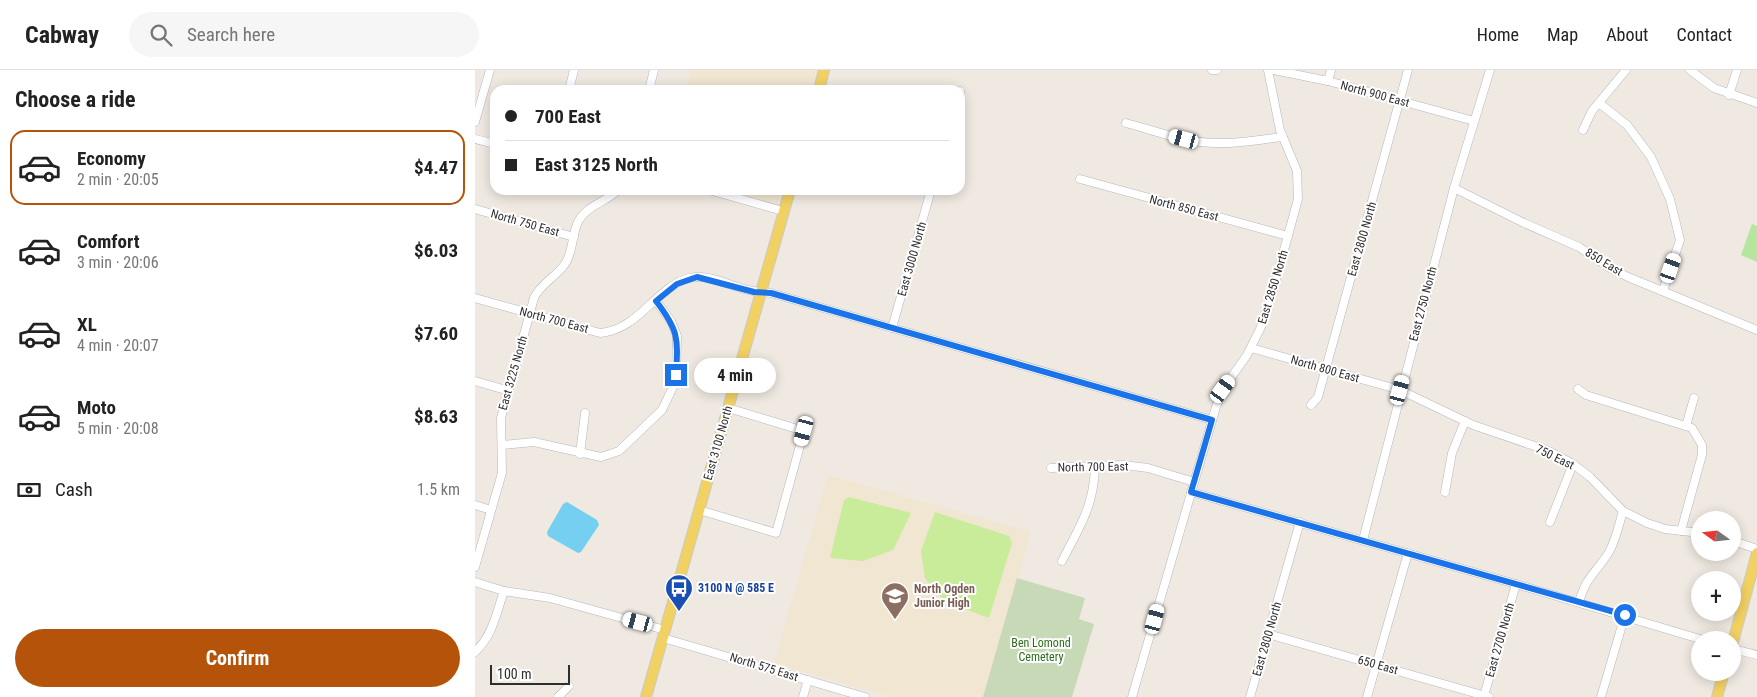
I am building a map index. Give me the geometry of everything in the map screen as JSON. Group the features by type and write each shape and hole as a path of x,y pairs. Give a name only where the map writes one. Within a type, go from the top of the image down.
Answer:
{"main road":[{"path":"820,85 824,70"},
{"name":"East 3100 North","path":"646,697 788,195"},
{"path":"1736,631 1757,551"},
{"path":"1717,697 1721,681"}],"street":[{"path":"475,122 490,70"},
{"path":"570,85 574,70"},
{"path":"650,85 654,70"},
{"path":"1212,70 1217,70"},
{"name":"East 2850 North","path":"1132,697 1220,395 1251,348 1268,307 1298,199 1299,184 1295,162 1283,137 1276,113 1268,70"},
{"name":"North 900 East","path":"1274,70 1327,81 1475,121"},
{"path":"1327,81 1331,70"},
{"name":"East 2800 North","path":"1311,406 1318,397 1408,70"},
{"name":"East 2750 North","path":"1363,540 1400,390 1454,188 1490,70"},
{"path":"1583,130 1591,111 1626,70"},
{"path":"1690,70 1714,88 1729,95 1757,103"},
{"path":"1729,95 1737,70"},
{"path":"1599,103 1627,125 1651,157 1670,199 1680,240 1663,291"},
{"path":"1126,123 1184,139 1215,143 1240,143 1283,137"},
{"path":"475,139 490,143"},
{"name":"North 850 East","path":"1080,179 1288,236"},
{"name":"850 East","path":"1454,188 1579,248 1610,268 1757,330"},
{"name":"East 3225 North","path":"475,566 502,473 501,418 530,314 539,289 565,264 582,216 589,208 610,195"},
{"path":"727,195 783,211"},
{"name":"East 3000 North","path":"892,328 930,195"},
{"name":"North 750 East","path":"475,209 574,237"},
{"name":"North 700 East","path":"475,298 600,333 614,332 683,280 697,277 707,278 754,292 761,291"},
{"path":"761,291 1212,420"},
{"path":"501,445 534,442 601,458 619,451 662,410 673,387 676,375 677,336 671,321 656,301"},
{"name":"North 800 East","path":"1251,348 1400,390"},
{"path":"475,381 509,391"},
{"path":"1578,389 1586,396 1686,426 1698,435 1702,445 1681,531"},
{"name":"750 East","path":"1400,390 1465,420 1549,451 1573,464 1590,477 1623,511 1647,524 1691,532"},
{"path":"1686,426 1694,398"},
{"path":"699,510 776,533 804,431 728,408"},
{"path":"580,454 585,413"},
{"path":"1445,492 1452,453 1465,420"},
{"path":"1550,522 1573,464"},
{"name":"North 700 East","path":"1051,468 1124,465 1148,468 1194,482"},
{"path":"1062,561 1091,502 1095,488 1095,466"},
{"path":"1191,492 1625,615 1691,636"},
{"path":"475,505 491,510"},
{"path":"1579,602 1591,574 1608,552 1623,511"},
{"name":"East 2800 North","path":"1250,697 1300,522"},
{"path":"1741,544 1757,551"},
{"path":"1367,697 1408,553"},
{"name":"North 575 East","path":"475,582 504,591 549,598 865,697"},
{"name":"East 2700 North","path":"1486,696 1516,584"},
{"path":"475,652 486,642 504,591"},
{"path":"1601,697 1625,615"},
{"name":"650 East","path":"1268,634 1486,696"},
{"path":"1741,651 1757,655"},
{"path":"803,697 808,680"},
{"path":"558,697 569,686"}],"shaded area":[{"path":"691,70 818,70 814,85 686,85"},
{"path":"744,195 782,195 777,204"},
{"name":"North Ogden Junior High","path":"828,475 1031,532 983,697 890,697 774,663"}],"green space":[{"path":"1752,224 1757,226 1757,262 1741,255"},
{"path":"849,497 911,513 893,550 863,561 830,558 844,500"},
{"path":"935,512 1009,536 1012,543 989,618 944,601 925,578 921,551"},
{"name":"Ben Lomond Cemetery","path":"1017,578 1085,598 1079,619 1094,624 1072,697 983,697"}],"water":[{"path":"567,502 597,520 599,525 581,552 578,553 548,536 547,532 563,504"}],"place":[{"name":"3100 N @ 585 E","path":"679,612"},
{"name":"North Ogden Junior High","path":"895,620"}],"route":[{"path":"676,375 677,336 671,321 656,301 683,280 697,277 707,278 754,292 771,293 1212,420 1191,492 1625,615"}]}
